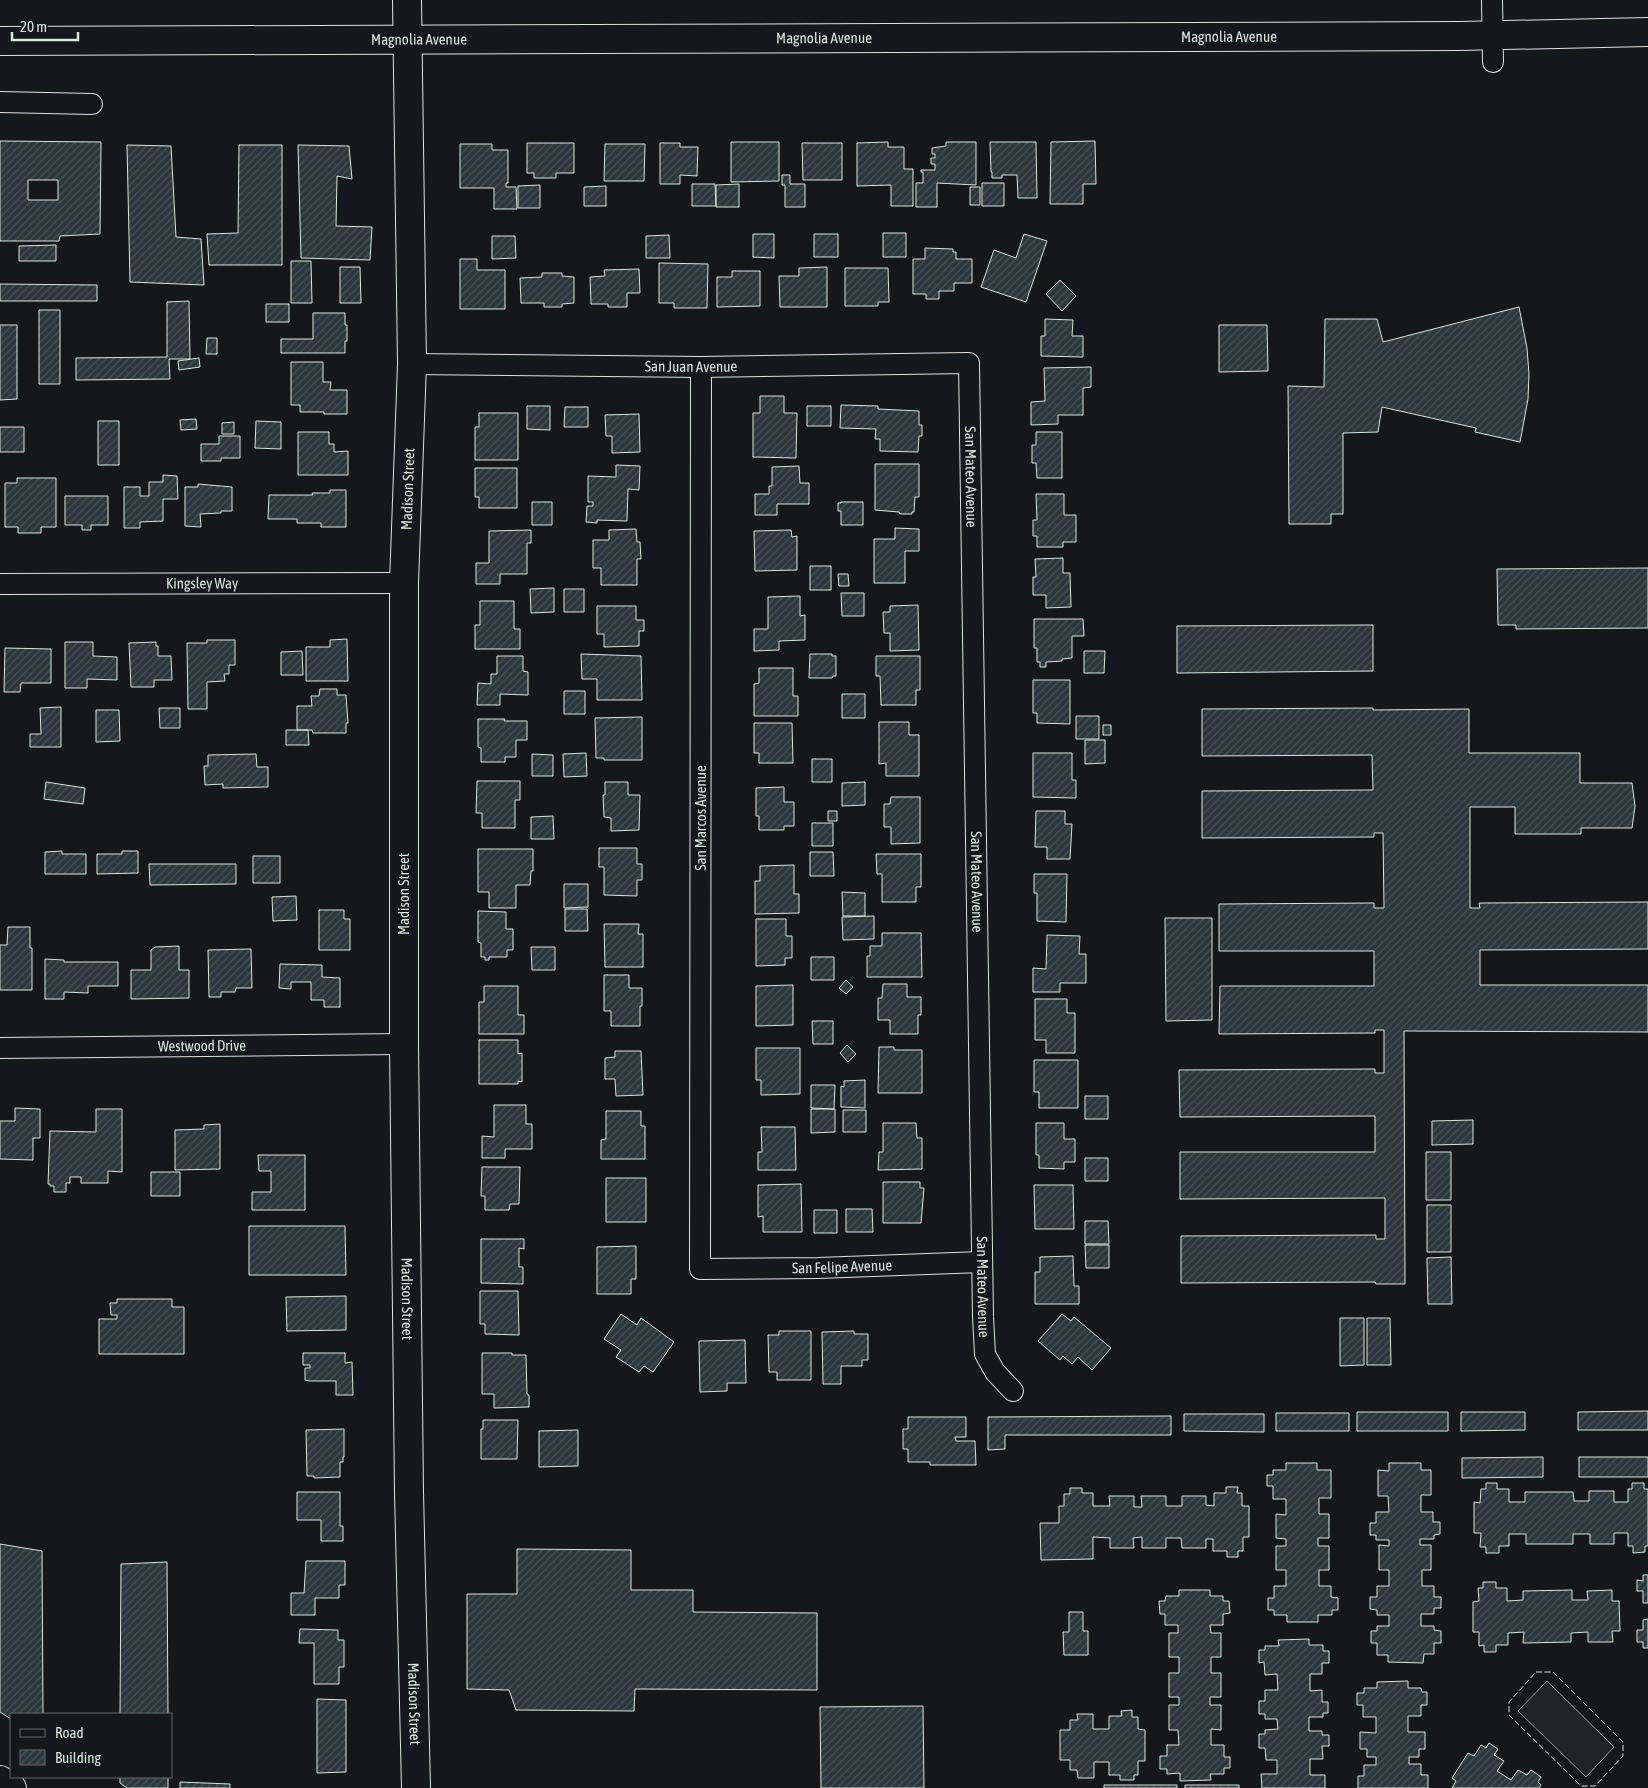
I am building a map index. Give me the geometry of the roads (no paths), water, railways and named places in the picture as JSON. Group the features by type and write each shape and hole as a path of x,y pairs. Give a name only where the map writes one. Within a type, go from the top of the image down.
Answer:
{"main road":[{"name":"Madison Street","path":"406,0 412,364 404,583 404,1044 409,1492 416,1788"},
{"name":"Magnolia Avenue","path":"0,41 406,38 1493,49 1648,32"},
{"path":"0,1780 12,1788"}],"street":[{"path":"1492,0 1493,49"},
{"path":"0,102 92,104"},
{"name":"San Juan Avenue","path":"412,364 701,367 969,364"},
{"name":"San Mateo Avenue","path":"969,364 982,1262 985,1354 995,1372 1013,1391"},
{"name":"San Marcos Avenue","path":"700,1269 701,367"},
{"name":"Kingsley Way","path":"0,584 404,583"},
{"name":"Westwood Drive","path":"0,1048 404,1044"},
{"name":"San Felipe Avenue","path":"700,1269 818,1268 982,1262"}]}
